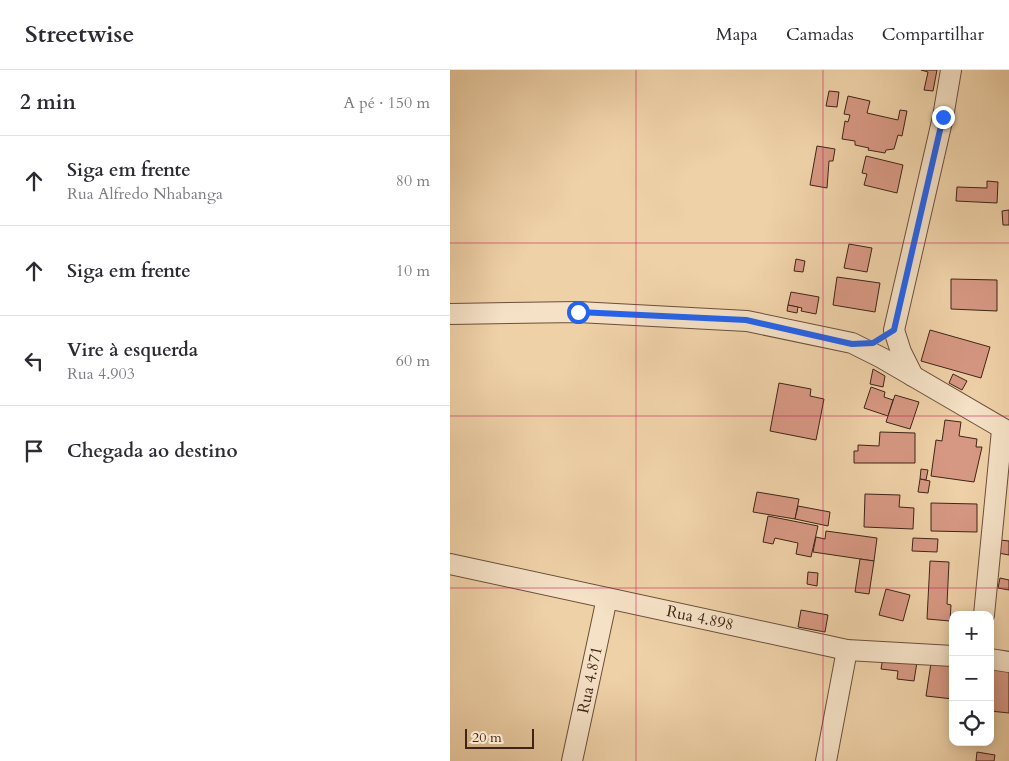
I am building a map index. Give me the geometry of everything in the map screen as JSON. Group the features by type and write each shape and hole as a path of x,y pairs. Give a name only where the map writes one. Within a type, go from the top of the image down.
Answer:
{"street":[{"path":"913,376 901,352 894,330 943,117 951,70"},
{"path":"450,314 578,312 746,320 852,344 913,376 1005,431 984,611"},
{"path":"852,344 873,343 894,330"},
{"name":"Rua 4.898","path":"450,564 847,650 949,656"},
{"name":"Rua 4.871","path":"572,761 607,598"},
{"path":"826,761 847,650"},
{"path":"994,660 1009,662"}],"building":[{"path":"921,70 937,70 933,91 924,90 928,72"},
{"path":"829,91 839,92 837,107 826,106"},
{"path":"848,96 870,101 867,113 898,120 900,110 907,111 902,136 898,135 894,149 886,150 885,153 868,150 869,148 855,145 855,141 842,139 845,121 848,122 850,115 844,114"},
{"path":"817,146 835,149 833,161 829,161 827,188 810,185"},
{"path":"866,156 903,165 897,193 864,185 867,174 862,173"},
{"path":"987,181 998,182 997,203 956,201 957,187 987,188"},
{"path":"1009,210 1009,225 1003,225 1002,211"},
{"path":"849,244 872,248 867,272 844,268"},
{"path":"796,259 805,261 803,272 794,271"},
{"path":"837,277 880,283 875,312 833,305"},
{"path":"951,279 997,280 997,311 951,309"},
{"path":"791,292 819,297 816,314 801,311 802,308 788,305"},
{"path":"788,305 798,307 797,313 787,311"},
{"path":"930,330 990,347 981,378 921,361"},
{"path":"873,369 885,376 883,387 870,384"},
{"path":"953,374 967,381 962,390 949,383"},
{"path":"779,383 811,389 810,396 824,399 816,440 770,431"},
{"path":"871,387 885,392 884,397 893,400 888,416 864,408"},
{"path":"895,395 919,402 910,429 886,422"},
{"path":"945,420 961,422 959,436 977,439 976,447 982,447 974,482 931,476 936,440 942,441"},
{"path":"880,432 915,433 915,463 854,463 854,451 858,451 858,445 879,446"},
{"path":"921,469 928,470 926,480 920,479"},
{"path":"920,479 930,481 928,493 918,492"},
{"path":"757,492 799,499 795,519 753,512"},
{"path":"865,494 900,495 899,507 914,508 913,529 864,527"},
{"path":"931,503 977,504 977,532 931,531"},
{"path":"798,506 830,512 828,526 795,519"},
{"path":"768,516 818,526 811,557 796,554 798,543 775,538 773,544 763,542"},
{"path":"826,531 877,538 874,561 813,552 816,537 825,539"},
{"path":"913,538 938,539 937,552 912,551"},
{"path":"1000,540 1009,541 1009,555 998,553"},
{"path":"860,559 874,561 869,594 855,592"},
{"path":"930,561 949,562 947,604 951,605 949,621 927,619"},
{"path":"808,572 818,573 817,586 807,584"},
{"path":"1000,578 1009,580 1009,590 998,588"},
{"path":"886,589 910,595 903,621 879,615"},
{"path":"801,610 828,615 825,632 798,627"},
{"path":"883,657 917,662 914,681 897,679 898,671 881,669"},
{"path":"931,663 949,665 949,699 926,696"},
{"path":"994,669 1009,671 1009,713 994,711"},
{"path":"977,752 995,755 994,761 976,761"}],"route":[{"path":"578,312 746,320 852,344 873,343 894,330 943,117"}]}
